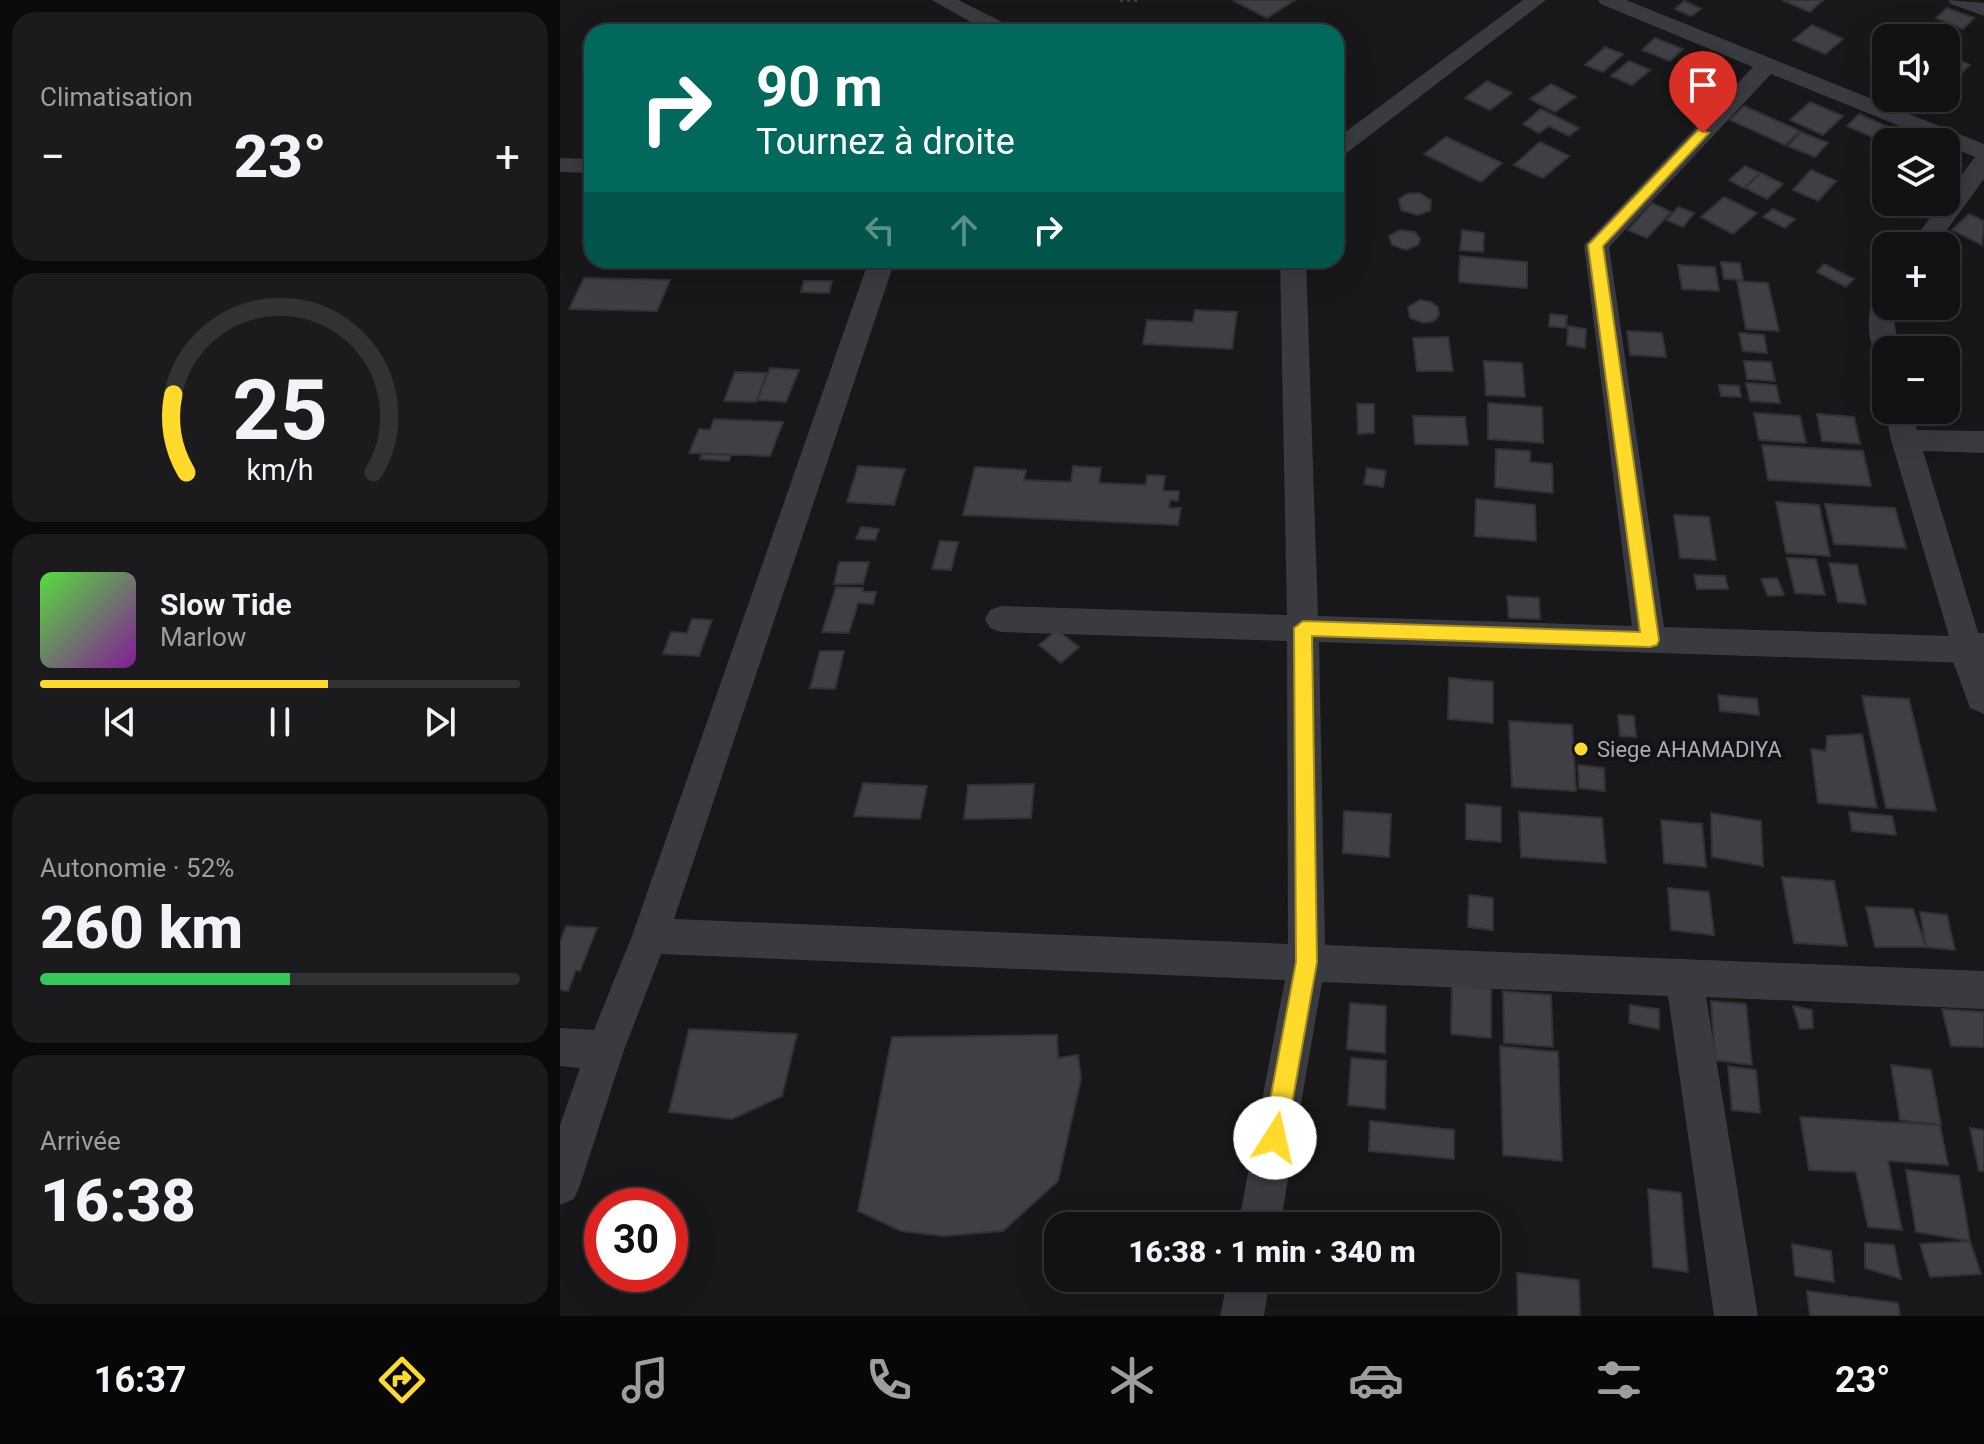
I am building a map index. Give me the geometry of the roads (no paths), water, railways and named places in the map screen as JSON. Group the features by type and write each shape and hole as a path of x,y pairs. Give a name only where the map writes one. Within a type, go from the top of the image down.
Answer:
{"street":[{"path":"942,0 964,22"},
{"path":"1344,144 1536,0"},
{"path":"1608,0 1984,152"},
{"path":"1958,0 1984,10"},
{"path":"1650,640 1596,245 1767,65"},
{"path":"1932,232 1984,162"},
{"path":"560,165 584,166"},
{"path":"560,1185 605,1050 650,936 879,268"},
{"path":"1262,1212 1307,962 1303,628 1293,268"},
{"path":"1902,424 1976,650 1984,696"},
{"path":"1905,440 1984,442"},
{"path":"1001,619 1976,650"},
{"path":"650,936 1984,990"},
{"path":"1684,978 1736,1316"},
{"path":"560,1047 605,1050"},
{"path":"1242,1316 1246,1292"}],"place":[{"name":"Siege AHAMADIYA","path":"1581,749"}]}
